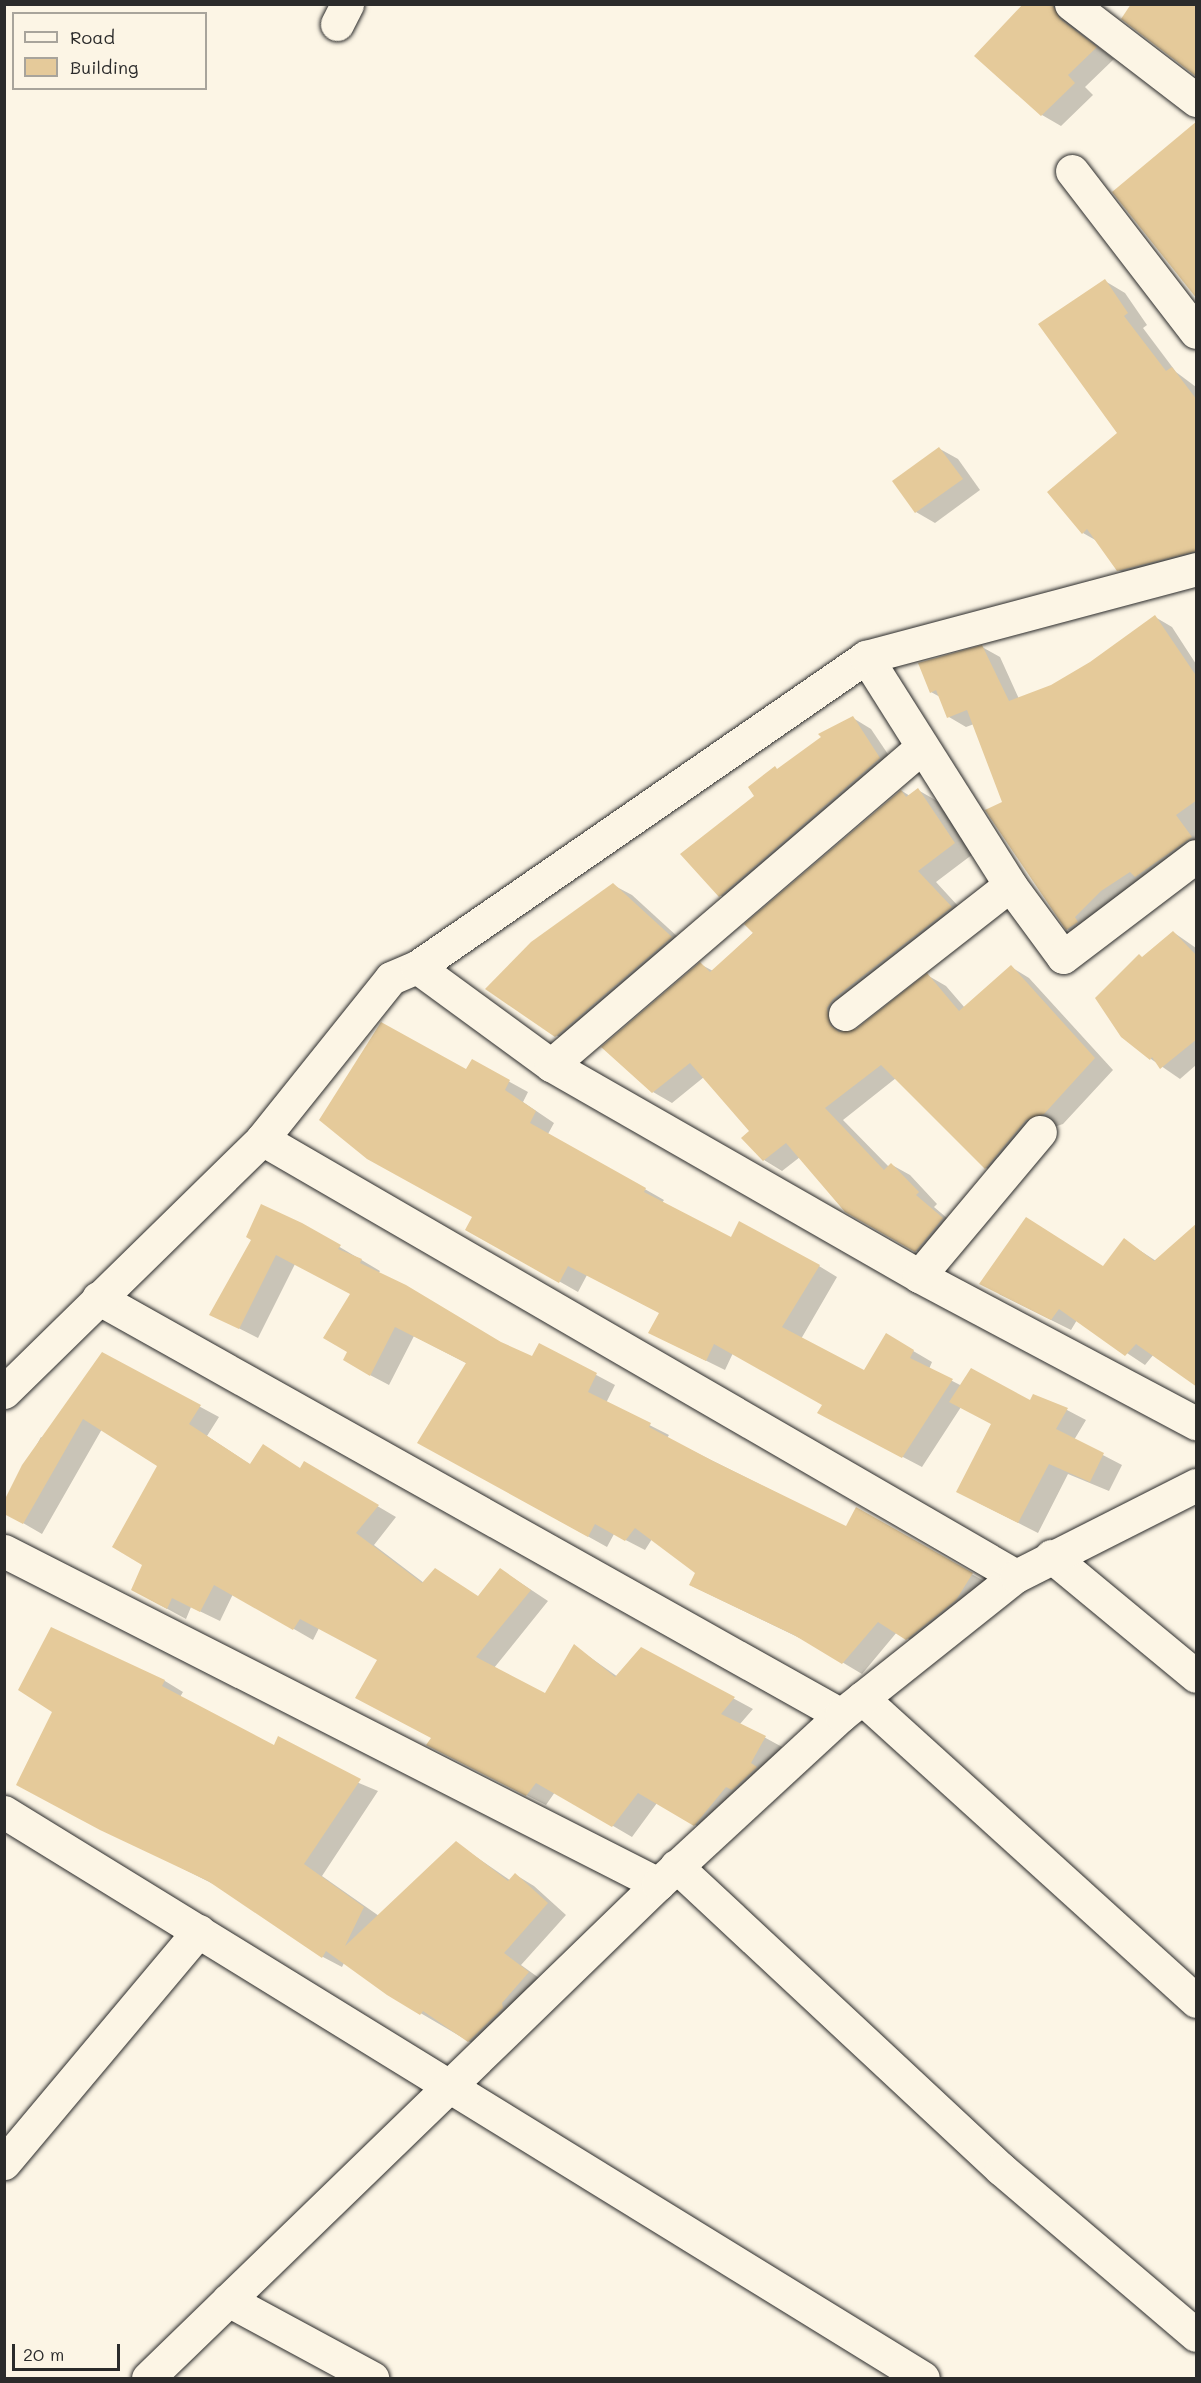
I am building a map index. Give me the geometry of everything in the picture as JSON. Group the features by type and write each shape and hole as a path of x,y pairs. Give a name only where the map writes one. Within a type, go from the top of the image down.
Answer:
{"street":[{"path":"1071,4 1197,100"},
{"path":"1072,171 1197,332"},
{"path":"4,1392 262,1139 391,978 417,967 866,657 1197,569"},
{"path":"866,657 921,748 1010,885 1063,957 1197,856"},
{"path":"551,1065 921,748"},
{"path":"845,1014 1010,885"},
{"path":"417,967 551,1065 919,1276 1197,1423"},
{"path":"919,1276 1040,1132"},
{"path":"262,1139 1016,1576"},
{"path":"98,1298 851,1706 1197,2001"},
{"path":"148,2379 447,2086 667,1875 851,1706 1016,1576 1051,1556 1197,1485"},
{"path":"4,1551 667,1875 1001,2169 1197,2335"},
{"path":"1051,1556 1197,1676"},
{"path":"4,1812 199,1930 447,2086 923,2379"},
{"path":"4,2163 199,1930"},
{"path":"228,2300 372,2379"}],"building":[{"path":"1023,4 1052,4 1060,19 1097,47 1068,75 1075,83 1041,116 974,56"},
{"path":"1131,4 1197,4 1197,77 1121,19"},
{"path":"1197,121 1197,299 1112,192"},
{"path":"1105,279 1128,313 1124,316 1166,371 1172,367 1197,400 1197,551 1117,571 1087,529 1082,534 1047,492 1117,433 1038,324"},
{"path":"939,447 963,479 915,513 892,481"},
{"path":"1155,615 1197,677 1197,800 1176,815 1192,837 1135,877 1130,872 1101,891 1075,917 1078,922 1066,930 985,810 1002,802 967,710 947,718 936,690 930,693 918,663 982,645 1009,701 1051,685 1090,662"},
{"path":"853,716 880,758 719,897 680,854 754,796 748,787 775,766 777,769 821,737 818,734"},
{"path":"918,788 955,843 918,871 952,907 833,999 827,1008 830,1025 839,1032 856,1029 927,973 959,1011 1011,965 1095,1058 1044,1114 1026,1120 985,1169 881,1065 825,1108 884,1170 891,1163 919,1192 916,1195 943,1218 915,1252 845,1212 786,1143 763,1161 741,1138 749,1131 690,1063 652,1093 601,1047 700,962 710,972 753,933 744,924 901,790 906,797"},
{"path":"613,883 672,937 555,1037 485,989 531,942"},
{"path":"1173,931 1197,956 1197,1039 1160,1069 1152,1057 1150,1060 1121,1037 1095,998 1139,954 1142,957"},
{"path":"381,1022 466,1069 472,1059 510,1080 505,1090 536,1111 530,1123 646,1188 644,1192 731,1237 739,1221 820,1265 782,1327 864,1370 886,1333 914,1350 910,1358 953,1379 902,1458 817,1413 822,1405 714,1344 706,1361 648,1333 659,1313 568,1266 559,1283 465,1230 472,1217 367,1159 319,1120"},
{"path":"261,1204 341,1245 338,1249 362,1259 360,1263 406,1285 501,1342 532,1356 539,1343 597,1373 588,1392 651,1423 649,1427 713,1461 846,1526 856,1507 973,1573 956,1600 906,1640 878,1622 842,1664 794,1635 689,1585 695,1573 635,1528 625,1541 595,1524 588,1537 417,1443 466,1363 395,1327 370,1376 343,1360 347,1352 323,1338 350,1294 276,1255 239,1329 209,1315 251,1240 246,1237"},
{"path":"1026,1217 1103,1266 1124,1238 1154,1261 1197,1223 1197,1387 1136,1344 1125,1356 1059,1309 1051,1320 979,1284"},
{"path":"102,1352 201,1405 189,1424 250,1464 263,1444 300,1468 304,1461 379,1505 356,1533 422,1583 435,1568 478,1596 500,1568 531,1590 476,1657 545,1693 574,1644 615,1677 641,1647 735,1697 721,1714 766,1736 751,1763 757,1767 732,1790 726,1787 694,1826 638,1793 612,1827 536,1783 526,1796 426,1745 431,1738 355,1698 377,1660 300,1619 293,1630 214,1585 200,1612 172,1598 167,1609 131,1590 142,1565 112,1547 157,1466 83,1419 23,1524 4,1514 4,1501 22,1465"},
{"path":"971,1368 1030,1400 1033,1394 1068,1408 1056,1429 1104,1453 1090,1482 1049,1464 1018,1523 956,1492 991,1424 949,1402"},
{"path":"51,1627 165,1680 162,1686 274,1745 278,1736 361,1779 304,1864 364,1907 345,1946 456,1841 508,1881 515,1873 548,1903 504,1953 529,1972 502,2003 503,2008 468,2042 423,2011 420,2015 387,1995 326,1951 322,1958 208,1881 100,1830 16,1785 52,1712 18,1690"}]}
